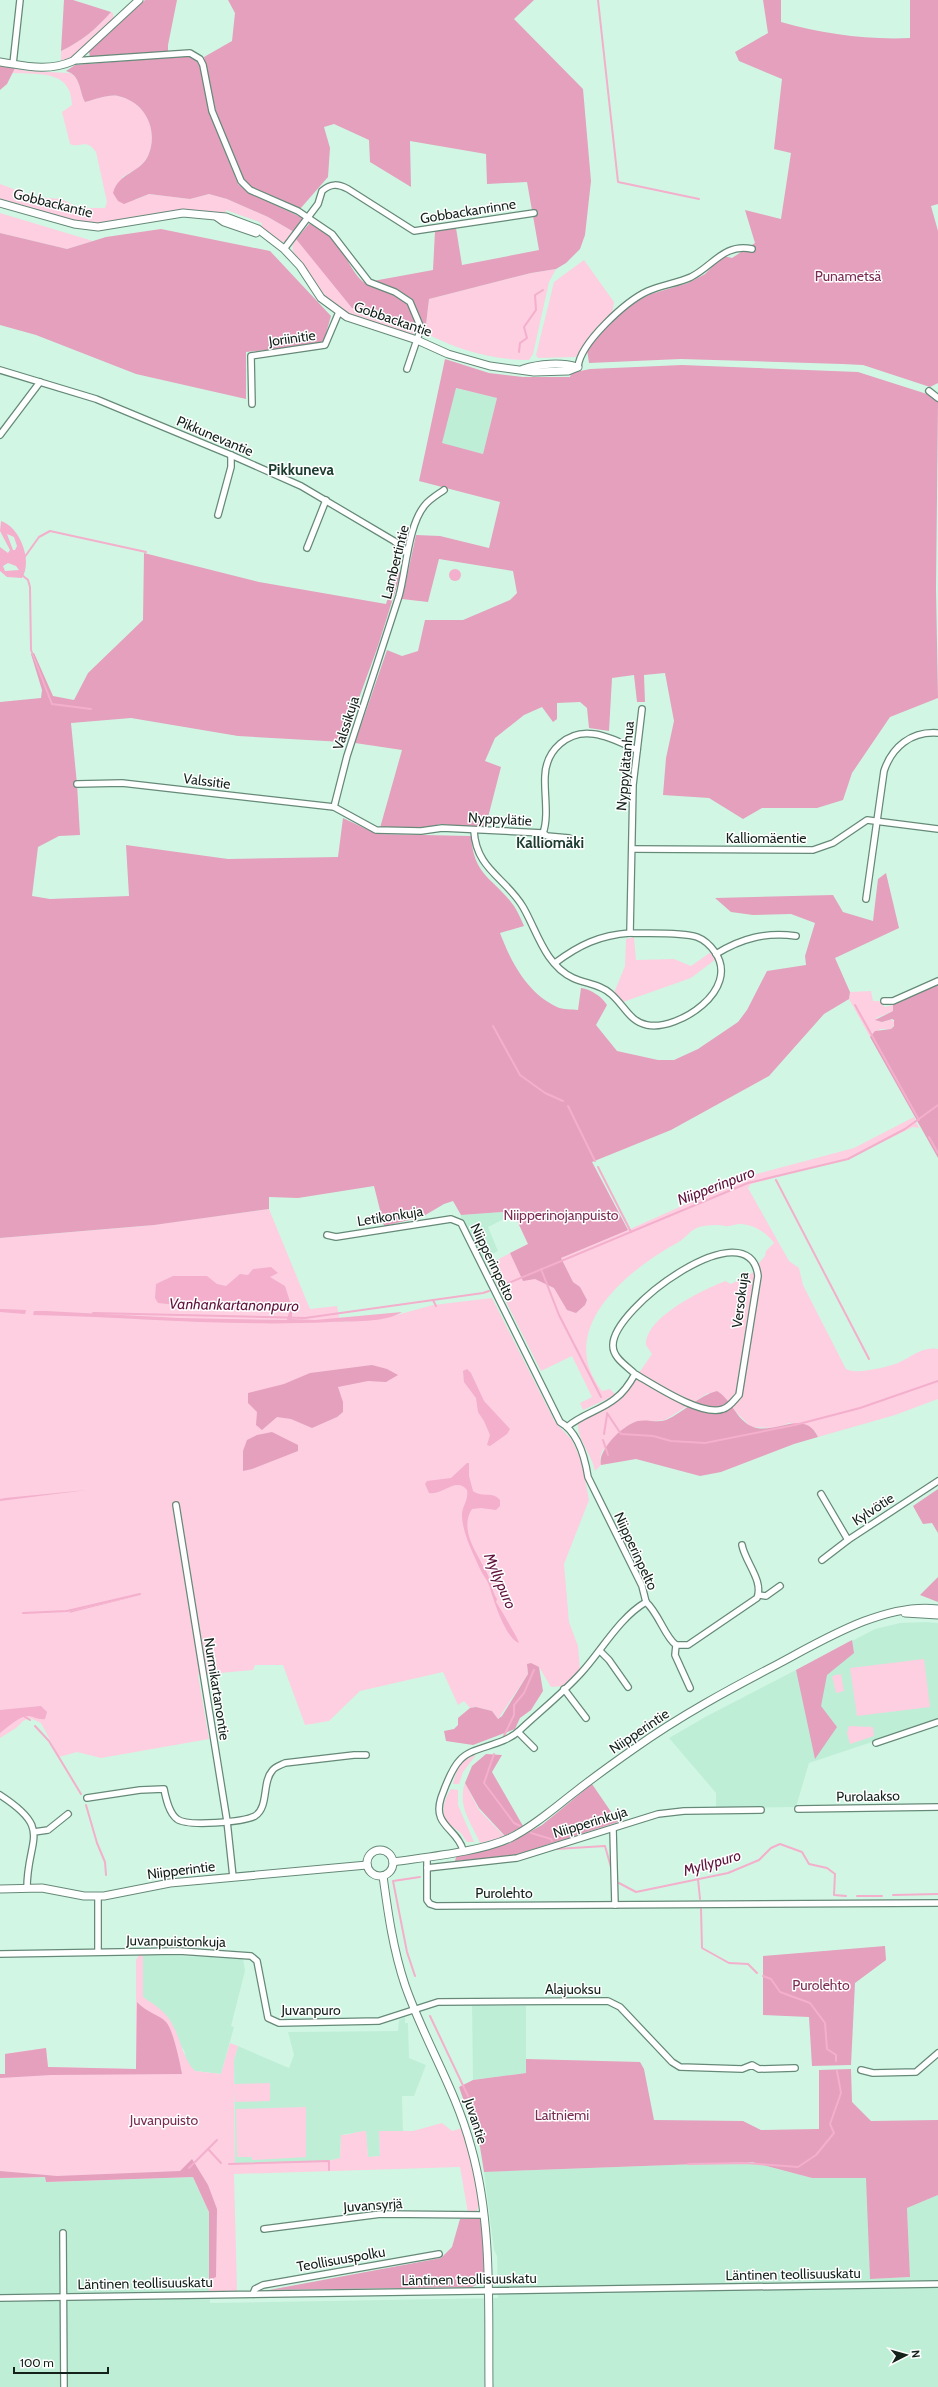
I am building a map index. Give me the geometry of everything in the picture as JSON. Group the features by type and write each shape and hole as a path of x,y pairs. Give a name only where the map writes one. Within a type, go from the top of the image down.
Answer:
{"street":[{"path":"13,64 20,0"},
{"path":"73,61 139,0"},
{"path":"0,62 33,68 51,68 73,61 173,53 190,53 195,55 203,65 212,111 241,181 250,190 308,217 332,234 369,282 402,296 410,302 421,325 407,369"},
{"name":"Gobbackanrinne","path":"284,249 318,204 322,191 333,185 339,185 348,189 414,231 534,213"},
{"name":"Gobbackantie","path":"0,203 74,224 98,227 183,213 226,217 258,229 284,249 300,266 321,298 339,312 356,321 417,340 448,354 482,364 523,369 534,372 568,371 578,367"},
{"path":"578,367 582,352 616,314 635,298 648,291 690,277 720,254 733,248 752,249"},
{"name":"Joriinitie","path":"252,404 251,356 324,345 339,312"},
{"name":"Pikkunevantie","path":"0,370 96,399 302,486 394,541 403,548 406,554"},
{"path":"0,435 40,382"},
{"path":"930,391 938,398"},
{"path":"218,514 231,467 231,455"},
{"name":"Lambertintie","path":"384,648 405,574 406,554 414,528 424,506 444,490"},
{"path":"307,548 326,500"},
{"name":"Valssikuja","path":"334,807 347,756 384,648"},
{"name":"Nyppylätanhua","path":"630,933 633,849 633,785 642,709"},
{"path":"866,899 884,771 892,753 901,744 915,736 927,732 938,733"},
{"name":"Nyppylätie","path":"334,807 376,830 421,831 442,828 474,831 543,833 546,768 550,756 557,746 576,735 594,733 637,750"},
{"name":"Valssitie","path":"77,784 122,782 334,807"},
{"name":"Kalliomäentie","path":"633,849 813,850 833,843 861,822 868,820 938,829"},
{"path":"474,831 475,845 482,861 523,907 536,936 555,963 573,978 598,986 612,994 636,1021 649,1026 679,1019 715,993 722,977 722,967 716,954 709,945 696,937 630,933 609,935 596,939 569,952 555,963"},
{"path":"543,833 547,836 569,838"},
{"path":"716,954 734,943 748,938 771,934 796,936"},
{"path":"884,1001 893,1001 938,981"},
{"name":"Letikonkuja","path":"327,1235 336,1237 456,1220"},
{"name":"Niipperinpelto","path":"456,1220 461,1223 560,1422 568,1427 585,1461 588,1477 642,1586 646,1602 636,1608 623,1621 600,1651 564,1689 518,1732 496,1745 465,1755 454,1770 441,1799 440,1816 447,1829 460,1840 463,1850"},
{"name":"Versokuja","path":"736,1252 753,1259 756,1264 758,1276 739,1395 729,1406 715,1411 704,1409 664,1391 635,1374 618,1359 613,1346 618,1331 641,1302 670,1278 704,1260 725,1253 736,1252"},
{"path":"568,1427 576,1419 609,1403 626,1389 635,1374"},
{"name":"Kylvötie","path":"822,1560 848,1540 938,1481"},
{"path":"821,1494 848,1540"},
{"name":"Nurmikartanontie","path":"176,1505 227,1821 233,1877"},
{"path":"646,1602 660,1618 671,1640 676,1645 688,1646 757,1598 759,1595 759,1586 743,1553 742,1545"},
{"path":"759,1595 766,1596 780,1586"},
{"name":"Niipperintie","path":"393,1862 463,1850 508,1839 527,1829 635,1748 701,1705 837,1633 875,1618 920,1608 938,1609"},
{"name":"Niipperintie","path":"901,1612 938,1615"},
{"path":"676,1645 675,1655 690,1688"},
{"path":"600,1651 609,1660 628,1688"},
{"path":"564,1689 586,1718"},
{"path":"876,1743 938,1722"},
{"path":"518,1732 534,1748"},
{"path":"87,1798 140,1790 164,1789 169,1807 178,1821 189,1823 246,1819 256,1815 261,1808 271,1771 285,1763 354,1754 366,1755"},
{"path":"0,1795 23,1811 28,1817 34,1832 27,1888"},
{"name":"Purolaakso","path":"798,1809 938,1807"},
{"name":"Niipperinkuja","path":"427,1868 508,1860 658,1814 671,1812 761,1810"},
{"path":"34,1832 48,1830 68,1814"},
{"path":"613,1829 615,1905"},
{"path":"380,1850 389,1854 393,1862 390,1870 383,1876 371,1872 367,1865 369,1856 380,1850"},
{"name":"Purolehto","path":"427,1857 427,1900 430,1904 436,1906 938,1903"},
{"name":"Niipperintie","path":"0,1889 42,1888 98,1897 121,1894 170,1883 367,1865"},
{"name":"Juvantie","path":"383,1876 391,1933 405,1985 460,2109 472,2149 484,2215 489,2387"},
{"path":"0,1954 98,1952 98,1897"},
{"name":"Juvanpuistonkuja","path":"98,1952 179,1952 254,1957"},
{"name":"Juvanpuro","path":"254,1957 257,1961 265,2010 268,2018 273,2021 379,2022 416,2010"},
{"name":"Alajuoksu","path":"416,2010 438,2002 449,2001 608,2001 620,2007 672,2062 680,2067 742,2069 752,2065 759,2069 795,2068"},
{"path":"861,2070 873,2072 916,2072 938,2053"},
{"name":"Juvansyrjä","path":"264,2229 381,2214 484,2215"},
{"path":"63,2233 64,2387"},
{"name":"Teollisuuspolku","path":"253,2294 255,2289 263,2285 439,2254"},
{"name":"Läntinen teollisuuskatu","path":"0,2298 938,2284"}],"shaded area":[{"path":"455,388 497,398 483,454 441,444"},
{"path":"502,1212 514,1214 488,1227 498,1251 484,1258 480,1255 461,1220 461,1215"},
{"path":"900,1623 938,1623 938,1720 809,1763 796,1807 716,1808 716,1793 669,1738 707,1716 875,1629"},
{"path":"143,1955 243,1958 245,1971 231,2026 234,2027 221,2074 195,2071 187,2064 184,2050 143,1997"},
{"path":"472,2006 526,2006 526,2073 473,2080"},
{"path":"405,2017 405,2023 408,2023 409,2058 426,2065 414,2096 402,2096 403,2131 379,2131 380,2156 368,2157 366,2131 341,2135 340,2158 329,2161 235,2164 234,2060 238,2046 289,2068 294,2055 288,2032 398,2031 399,2020"},
{"path":"752,2162 812,2178 867,2178 870,2279 910,2277 907,2208 938,2195 938,2387 0,2387 0,2178 45,2177 46,2182 193,2177 209,2212 210,2303 498,2298 497,2256 494,2250 484,2172"}],"green space":[{"path":"64,0 73,0 111,12 88,34 76,43 61,51"},
{"path":"145,0 177,0 168,52 90,58 89,51"},
{"path":"228,0 534,0 514,19 583,89 591,181 585,235 580,249 566,263 556,269 531,273 429,299 425,333 411,298 373,281 433,270 435,231 456,228 462,265 539,250 527,182 487,184 486,154 410,141 411,187 370,162 369,140 334,124 324,127 330,148 328,177 300,209 251,187 243,179 218,121 204,57 232,41 235,13"},
{"name":"Punametsä","path":"763,0 781,0 781,22 829,33 861,37 910,38 910,0 938,0 938,204 931,206 938,231 938,383 930,387 863,365 681,359 589,363 587,350 615,317 637,301 651,294 688,283 705,274 723,256 732,258 755,243 745,210 781,219 791,153 774,149 782,79 739,61 735,52 768,33"},
{"path":"111,12 113,13 114,20 83,50 61,61 61,51 76,43 88,34"},
{"path":"186,56 194,58 201,67 211,116 238,184 249,193 305,219 294,232 268,217 227,199 209,194 190,199 149,194 124,204 118,201 113,193 120,181 140,166 148,156 152,137 148,119 136,104 128,99 118,96 106,96 85,102 77,80 71,73 66,71 75,65"},
{"path":"0,64 15,68 7,84 0,90"},
{"path":"15,68 26,71 71,73 77,79 85,102 106,96 118,96 128,99 143,111 148,118 152,136 148,156 140,166 122,177 135,200 149,194 190,199 209,194 227,199 268,217 294,232 286,242 281,242 261,228 262,223 226,210 225,214 178,210 95,224 77,221 0,199 0,184 35,197 61,199 80,208 105,208 107,202 96,152 86,144 70,144 62,112 72,105 70,93 66,85 52,76 12,73"},
{"path":"0,213 93,241 67,249 0,233"},
{"path":"309,224 326,230 333,237 355,272 365,283 371,287 399,296 405,300 409,304 417,321 415,327 408,328 362,309 352,308 296,239"},
{"path":"161,229 270,251 331,316 323,344 246,352 246,399 136,374 36,335 0,325 0,233 67,249 106,237"},
{"path":"296,239 341,293 417,321 418,332 413,334 376,324 341,309 319,289 306,267 295,255 293,246"},
{"path":"584,260 614,302 612,315 576,357 538,358 536,355 554,282"},
{"path":"556,269 549,282 533,354 529,360 515,360 476,353 437,339 425,333 429,299 531,273"},
{"path":"445,359 489,373 523,377 570,377 571,373 590,369 682,365 858,372 927,394 938,402 936,589 938,698 890,717 852,773 843,800 817,808 762,808 743,819 709,798 663,795 666,758 674,721 665,673 644,675 645,702 637,702 634,675 612,678 609,731 589,728 587,708 580,702 557,703 557,719 553,722 542,707 524,715 495,738 485,761 501,767 485,829 440,824 423,829 380,828 402,750 355,743 387,650 402,656 418,651 425,620 463,620 510,600 517,593 513,571 439,559 428,602 402,599 416,535 440,536 489,548 500,502 419,481","holes":["456,388 497,398 483,454 442,443"]},
{"name":"Niipperinojanpuisto","path":"144,553 259,582 386,604 396,571 401,573 378,646 343,742 238,736 131,718 71,723 80,835 59,836 38,847 32,896 50,899 129,896 126,845 228,859 338,857 343,818 377,834 471,836 473,850 480,869 514,906 524,926 500,933 509,955 521,976 537,994 559,1008 578,1010 581,988 592,992 599,996 607,1005 596,1025 617,1051 658,1060 674,1060 698,1049 738,1022 747,1010 767,971 806,965 805,956 815,923 791,914 753,915 731,912 715,898 833,895 843,912 873,921 878,879 886,873 899,928 835,958 850,992 849,999 824,1014 769,1076 671,1130 592,1162 628,1230 561,1258 573,1282 580,1287 587,1300 585,1305 576,1313 567,1310 554,1288 535,1279 523,1281 510,1253 528,1244 514,1214 502,1212 461,1215 453,1201 444,1204 422,1217 384,1226 374,1186 298,1198 269,1197 269,1209 154,1225 0,1238 0,702 41,698 42,690 31,654 34,653 53,696 74,700 88,673 143,620"},
{"path":"634,937 636,960 674,959 691,966 711,952 716,959 691,978 623,1002 614,993 625,966 626,939"},
{"path":"938,984 938,1158 870,1037 875,1031 891,1029 894,1026 894,1020 892,1019 882,1022 875,1020 893,1011 893,1005"},
{"path":"871,991 873,1001 879,1001 885,1007 893,1005 893,1011 876,1018 882,1022 891,1019 895,1023 891,1029 880,1029 870,1037 849,999 850,992"},
{"name":"Niipperinojanpuisto","path":"914,1117 919,1128 913,1127 849,1158 751,1184 748,1188 789,1261 799,1268 803,1285 846,1369 851,1371 864,1371 879,1368 898,1363 927,1349 938,1349 938,1399 895,1415 818,1437 815,1431 789,1423 776,1428 751,1427 735,1411 708,1393 665,1420 632,1423 602,1451 600,1459 601,1465 595,1471 582,1441 578,1429 578,1423 613,1404 632,1383 652,1354 646,1345 648,1335 655,1324 677,1306 703,1291 725,1281 731,1284 758,1270 758,1264 765,1256 766,1251 774,1243 768,1236 759,1230 745,1224 731,1226 702,1226 693,1230 680,1241 637,1269 618,1286 602,1305 591,1325 586,1346 589,1368 602,1391 610,1389 616,1395 583,1410 580,1403 592,1397 572,1356 541,1371 491,1272 491,1263 528,1244 514,1214 592,1162 628,1230 749,1176 854,1148"},
{"path":"269,1209 310,1309 337,1306 340,1322 386,1318 433,1305 492,1298 555,1422 572,1440 582,1463 589,1500 564,1564 569,1622 578,1646 580,1670 563,1686 551,1687 539,1667 527,1667 528,1674 498,1719 492,1711 476,1707 470,1708 464,1701 458,1705 443,1672 360,1691 329,1721 305,1725 283,1665 255,1665 253,1670 198,1675 209,1739 101,1758 77,1752 59,1757 41,1723 30,1718 23,1721 16,1728 0,1738 0,1238 144,1226"},
{"path":"372,1365 387,1369 398,1375 386,1382 368,1381 338,1387 343,1402 343,1412 337,1417 312,1428 291,1419 277,1417 262,1430 256,1425 257,1412 248,1403 248,1393 284,1384 310,1373"},
{"path":"717,1391 726,1399 741,1418 751,1426 769,1428 796,1423 805,1424 812,1428 818,1437 794,1444 721,1472 700,1476 636,1459 601,1465 603,1452 607,1445 619,1432 632,1423 645,1420 666,1420 697,1400"},
{"path":"272,1432 298,1445 298,1451 243,1471 243,1451 247,1440 257,1435"},
{"path":"938,1489 938,1533 932,1523 923,1524 913,1506"},
{"path":"938,1577 938,1602 920,1595"},
{"path":"852,1640 854,1653 827,1675 821,1706 837,1727 815,1759 796,1670"},
{"path":"924,1659 930,1707 857,1716 850,1668"},
{"path":"531,1663 539,1667 543,1691 531,1710 520,1718 515,1729 473,1745 446,1741 444,1731 454,1729 458,1725 458,1718 470,1708 476,1707 492,1711 498,1719 502,1716 528,1674 527,1664"},
{"path":"841,1674 844,1691 836,1693 832,1676"},
{"path":"849,1726 873,1727 874,1736 850,1744 847,1733"},
{"path":"486,1754 502,1755 492,1772 523,1826 505,1836 479,1808 465,1783 472,1766"},
{"path":"476,1755 463,1772 459,1784 453,1784 460,1765 466,1759"},
{"path":"465,1783 479,1810 505,1837 480,1843 464,1807 463,1791"},
{"path":"592,1784 618,1822 509,1857 455,1861 457,1854 508,1844 542,1825"},
{"path":"451,1789 458,1790 458,1805 474,1842 467,1842 461,1833 446,1822 444,1805 446,1797"},
{"name":"Purolehto","path":"885,1946 886,1960 855,1983 851,2065 812,2066 809,2017 763,2015 763,1956"},
{"name":"Juvanpuisto","path":"139,1955 143,1955 143,1997 166,2014 174,2028 187,2060 195,2071 221,2074 230,2043 238,2046 234,2060 234,2084 270,2083 270,2101 235,2102 234,2088 235,2164 328,2161 340,2158 341,2135 363,2131 366,2131 368,2157 380,2156 379,2131 413,2131 442,2123 452,2131 462,2128 472,2164 480,2206 478,2207 476,2213 468,2213 460,2167 234,2174 237,2291 209,2291 209,2212 193,2177 46,2182 45,2177 0,2178 0,2074 5,2074 5,2054 46,2048 48,2067 136,2069 136,1960"},
{"path":"137,2002 145,2009 166,2022 169,2026 176,2046 182,2074 51,2075 0,2078 0,2074 5,2074 5,2054 46,2048 48,2067 136,2069"},
{"name":"Laitniemi","path":"526,2059 640,2062 644,2069 654,2120 743,2121 761,2130 819,2129 819,2070 851,2069 852,2102 871,2121 938,2120 938,2195 907,2208 910,2277 870,2279 866,2178 812,2178 752,2162 484,2172 480,2147 459,2087 473,2080 526,2073"},
{"path":"306,2107 306,2157 252,2160 252,2157 237,2157 236,2109"},
{"path":"192,2159 208,2185 217,2209 216,2277 209,2280 209,2212 193,2177 46,2182 45,2177 0,2178 0,2171 57,2176 180,2171"},
{"path":"482,2218 484,2275 480,2283 472,2287 269,2290 441,2258 452,2247 460,2219"}],"water":[{"path":"1,521 8,524 19,537 23,545 26,563 22,578 7,577 0,571 0,547 8,553 10,550 0,531","holes":["7,534 14,537 17,546 15,550 13,550","8,563 16,566 19,570 5,571 3,566"]},
{"path":"457,569 460,570 460,580 453,581 450,580 449,573 450,570"},
{"path":"271,1267 278,1273 270,1277 285,1286 292,1308 292,1319 315,1320 402,1312 395,1316 368,1321 293,1323 219,1323 33,1315 34,1311 46,1311 179,1318 287,1320 289,1312 282,1307 216,1309 158,1303 155,1298 156,1284 173,1276 207,1276 217,1284 226,1286 240,1274 248,1275 253,1269"},
{"path":"0,1309 26,1310 25,1314 0,1312"},
{"path":"467,1369 471,1373 484,1401 510,1429 507,1434 490,1446 487,1445 490,1435 478,1412 476,1398 464,1382 463,1371"},
{"path":"467,1463 469,1463 469,1476 473,1491 480,1494 497,1497 500,1500 500,1506 496,1510 481,1508 472,1509 468,1517 468,1534 488,1576 497,1599 496,1602 519,1643 514,1640 504,1626 488,1583 466,1537 462,1513 467,1497 467,1490 463,1486 459,1485 439,1492 429,1493 425,1484 427,1481 451,1478"},
{"path":"87,1490 0,1501 0,1499 5,1498"},
{"path":"141,1595 69,1613 71,1611"},
{"path":"41,1706 47,1712 45,1719 25,1716 14,1722 0,1733 0,1710"}],"waterway":[{"path":"598,0 618,182 699,199"},
{"path":"519,352 520,343 527,338 524,327 536,310 535,295 543,290"},
{"path":"24,558 39,537 50,531 146,552"},
{"path":"22,575 28,580 30,587 31,650 52,704 91,709"},
{"path":"855,1005 919,1120"},
{"path":"493,1026 520,1075 545,1093 563,1101"},
{"name":"Niipperinpuro","path":"499,1287 748,1183 848,1159 905,1129 938,1105"},
{"path":"568,1106 595,1161"},
{"path":"929,1137 938,1153"},
{"path":"598,1167 631,1232"},
{"path":"776,1180 869,1359"},
{"path":"541,1269 559,1315 601,1397"},
{"name":"Vanhankartanonpuro","path":"93,1313 305,1318 489,1291"},
{"name":"Vanhankartanonpuro","path":"433,1300 436,1306"},
{"path":"607,1413 621,1434 653,1436 671,1441 705,1443 795,1425 860,1408 938,1381"},
{"path":"604,1434 607,1415"},
{"path":"603,1440 608,1455"},
{"path":"23,1613 67,1611 140,1594"},
{"name":"Myllypuro","path":"502,1740 514,1715 514,1705 524,1693 534,1670"},
{"path":"25,1717 30,1720"},
{"path":"35,1726 49,1741 81,1794"},
{"name":"Myllypuro","path":"494,1754 484,1783 514,1823 520,1826"},
{"path":"86,1805 97,1843 105,1862 106,1875"},
{"name":"Myllypuro","path":"531,1833 551,1839 552,1841"},
{"name":"Myllypuro","path":"619,1883 636,1892 728,1873 759,1860 771,1848 780,1844 802,1852 809,1864 827,1868 835,1874 834,1895 846,1896"},
{"name":"Myllypuro","path":"556,1849 605,1846 612,1871"},
{"path":"415,1976 407,1952 393,1881 420,1877"},
{"path":"698,1879 700,1899"},
{"name":"Myllypuro","path":"893,1895 938,1894"},
{"name":"Myllypuro","path":"857,1896 882,1896"},
{"path":"701,1909 702,1948 729,1963 748,1964 757,1973"},
{"path":"763,1976 771,1979 780,1992 810,2003 825,2023 827,2049 836,2055 836,2061"},
{"path":"430,2016 468,2096"},
{"path":"688,2164 746,2163 798,2167 816,2155 834,2133 830,2124 841,2093 837,2071"},
{"path":"189,2168 217,2140"},
{"path":"208,2149 221,2163"},
{"path":"229,2164 329,2161 329,2170"}],"district":[{"name":"Pikkuneva","path":"301,470"},
{"name":"Kalliomäki","path":"550,843"}]}
